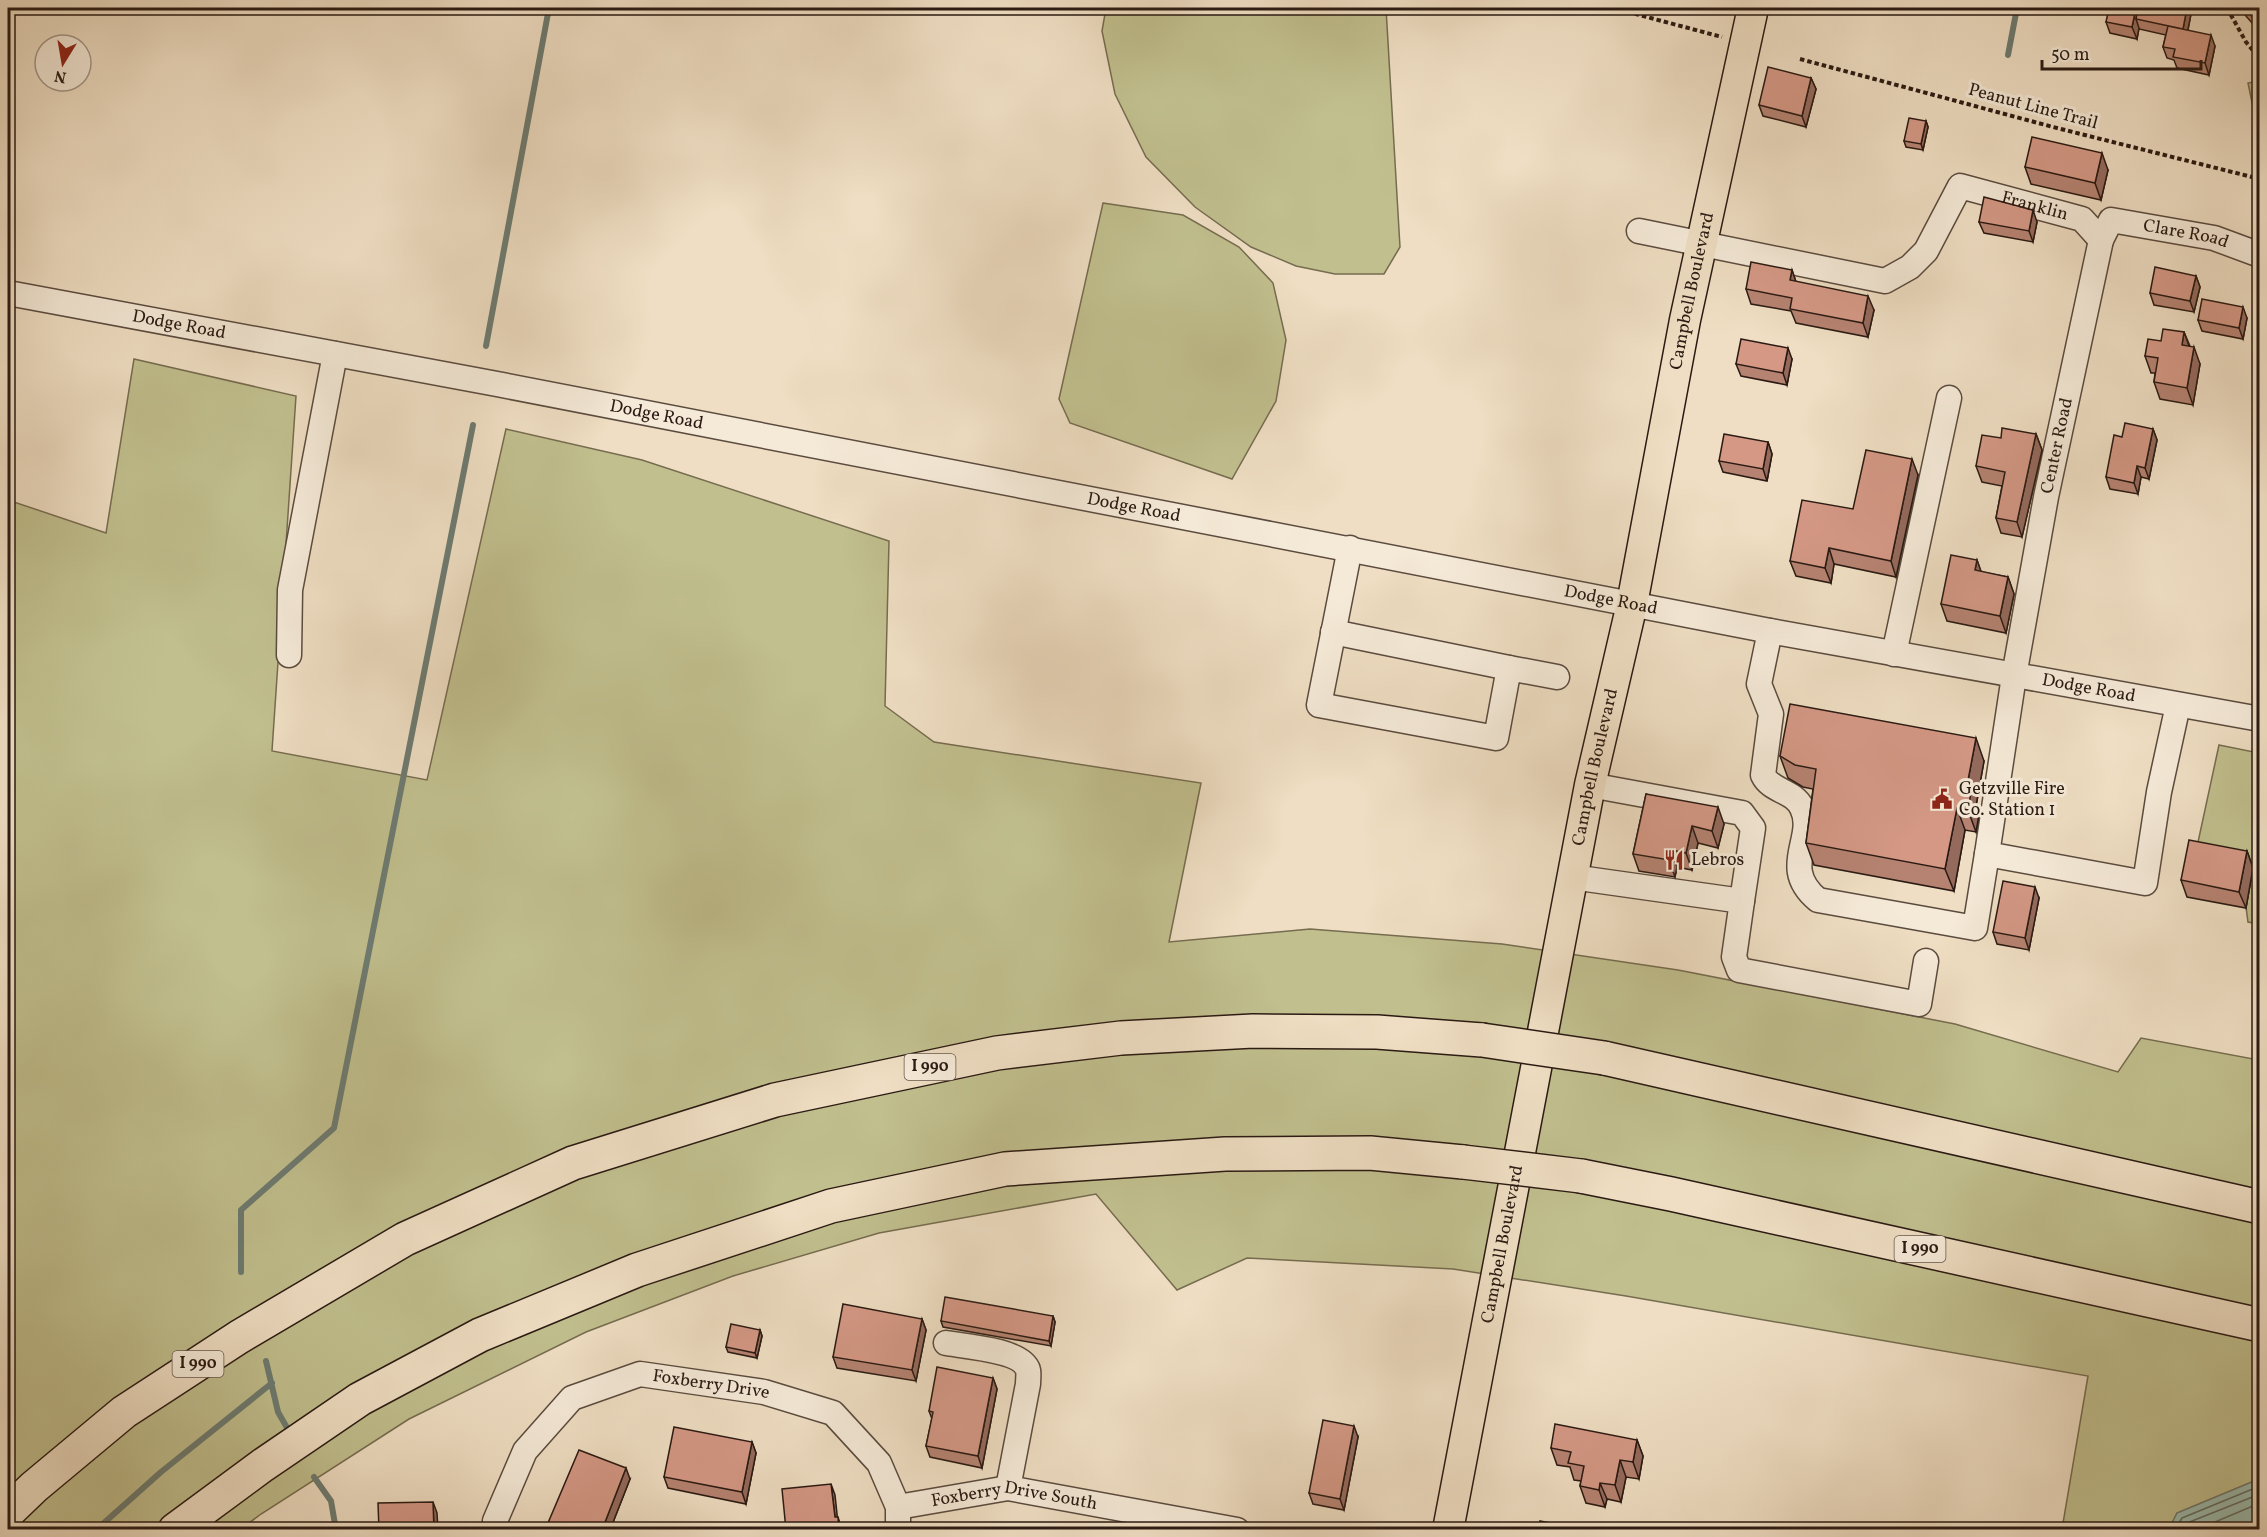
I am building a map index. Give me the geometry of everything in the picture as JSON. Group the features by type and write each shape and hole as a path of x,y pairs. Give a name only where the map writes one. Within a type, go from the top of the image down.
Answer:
{"highway":[{"name":"I 990","path":"8,1512 34,1487 124,1412 239,1337 405,1239 573,1163 775,1100 997,1053 1121,1038 1253,1031 1377,1032 1482,1040 1604,1058 2259,1207"},
{"name":"I 990","path":"175,1530 263,1465 360,1399 480,1335 637,1270 831,1206 1005,1169 1225,1154 1370,1154 1581,1176 2259,1325"}],"main road":[{"name":"Campbell Boulevard","path":"1448,1530 1590,785 1632,604 1684,320 1753,8"}],"street":[{"name":"Franklin","path":"1701,245 1885,281 1910,267 1926,251 1960,186 2082,219 2106,230"},
{"name":"Clare Road","path":"2106,230 2214,238 2259,255"},
{"name":"Center Road","path":"1770,631 1760,684 1771,714 1763,776 1767,783 1789,794 1803,808 1804,824 1799,862 1800,876 1808,891 1818,900 1975,928 2014,676 2046,497 2106,230"},
{"path":"1639,231 1701,245"},
{"name":"Dodge Road","path":"8,293 1350,548 1770,631 2259,719"},
{"path":"289,655 290,590 335,354"},
{"path":"1894,654 1949,398"},
{"path":"1350,548 1318,705 1496,738 1509,668"},
{"path":"1333,632 1557,677"},
{"path":"1987,854 2145,883 2159,792 2178,705"},
{"path":"1590,785 1742,813 1753,828 1734,957 1739,970 1919,1004 1926,961"},
{"path":"1572,877 1742,901"},
{"path":"946,1343 1012,1354 1028,1370 1028,1384 1008,1488"},
{"name":"Foxberry Drive","path":"495,1530 495,1521 525,1450 572,1398 640,1374 764,1392 833,1413 879,1463 898,1518"},
{"name":"Foxberry Drive South","path":"898,1518 1008,1488 1237,1530"}],"path":[{"path":"1613,8 1727,38"},
{"path":"2227,8 2246,42 2259,59"},
{"name":"Peanut Line Trail","path":"1800,58 2053,128 2259,179"}],"shaded area":[{"path":"1106,8 1386,8 1400,247 1384,274 1335,274 1296,266 1251,247 1195,207 1146,157 1115,94 1102,31"},
{"path":"2259,81 2259,111 2254,112 2248,83"},
{"path":"1103,203 1183,215 1239,247 1273,283 1286,340 1276,401 1232,479 1070,423 1059,399"},
{"path":"134,359 296,396 272,751 427,780 506,429 642,460 889,541 885,706 934,742 1201,783 1169,942 1310,929 1502,944 1678,970 1955,1024 2118,1072 2141,1038 2259,1060 2259,1479 2177,1513 2169,1529 2062,1529 2088,1376 1626,1296 1453,1269 1247,1258 1177,1290 1096,1194 879,1233 733,1276 586,1332 409,1419 241,1529 8,1529 8,505 14,502 106,533"},
{"path":"2219,745 2259,753 2259,924 2248,922 2246,907 2253,868 2195,856"}],"water":[{"path":"2259,1479 2259,1529 2169,1529 2177,1513"}],"building":[{"path":"2109,8 2136,8 2132,27 2106,22"},
{"path":"2138,8 2187,8 2183,29 2136,19"},
{"path":"2244,8 2259,8 2259,16 2255,20"},
{"path":"2168,26 2211,35 2205,63 2173,57 2175,49 2163,47"},
{"path":"1768,67 1811,78 1802,116 1759,105"},
{"path":"1909,118 1926,121 1921,144 1904,141"},
{"path":"2032,137 2102,153 2095,183 2025,167"},
{"path":"1984,197 2033,210 2029,231 1979,222"},
{"path":"1751,262 1792,270 1790,280 1868,296 1863,323 1790,309 1792,298 1746,289"},
{"path":"2155,267 2196,276 2190,301 2150,293"},
{"path":"2202,299 2243,307 2239,328 2198,320"},
{"path":"2163,329 2184,332 2182,345 2194,347 2187,388 2154,382 2158,358 2145,356 2148,339 2161,341"},
{"path":"1741,339 1788,348 1783,373 1736,364"},
{"path":"2125,423 2153,429 2145,468 2137,466 2134,483 2106,477 2114,435 2122,437"},
{"path":"2002,428 2036,434 2017,522 1996,518 2005,472 1976,466 1982,435 2001,438"},
{"path":"1724,434 1768,442 1763,469 1719,461"},
{"path":"1866,450 1912,459 1891,561 1829,548 1825,568 1790,561 1802,500 1853,509"},
{"path":"1951,555 1977,560 1975,570 2008,577 2000,616 1941,604"},
{"path":"1790,704 1976,738 1966,791 1971,792 1968,810 1957,808 1945,869 1806,843 1816,769 1795,765 1780,756"},
{"path":"1646,794 1718,807 1712,831 1692,826 1686,853 1671,850 1669,860 1633,854"},
{"path":"2189,840 2247,851 2239,892 2181,880"},
{"path":"2003,881 2035,887 2025,938 1993,932"},
{"path":"945,1297 1053,1316 1049,1341 941,1321"},
{"path":"843,1304 922,1319 912,1370 833,1357"},
{"path":"731,1324 760,1330 755,1353 726,1347"},
{"path":"937,1367 993,1378 978,1456 926,1446 933,1412 929,1411"},
{"path":"1323,1420 1354,1426 1340,1499 1309,1493"},
{"path":"1555,1424 1637,1440 1633,1462 1620,1460 1615,1485 1600,1483 1599,1490 1580,1486 1584,1466 1568,1463 1571,1452 1551,1448"},
{"path":"674,1427 752,1442 742,1492 664,1477"},
{"path":"579,1450 626,1468 602,1530 563,1530 548,1523"},
{"path":"831,1484 839,1530 786,1530 782,1489"},
{"path":"433,1502 434,1530 379,1530 378,1503"},
{"path":"1540,1521 1567,1526 1566,1530 1539,1530"}],"waterway":[{"path":"486,346 549,8"},
{"path":"2008,55 2017,8"},
{"path":"241,1272 241,1210 334,1128 473,425"},
{"path":"266,1361 278,1412 286,1426"},
{"path":"96,1530 161,1472 272,1383"},
{"path":"314,1477 331,1501 336,1530"}],"place":[{"name":"Getzville Fire Co. Station 1","path":"1942,799"},
{"name":"Lebros","path":"1674,860"}]}
